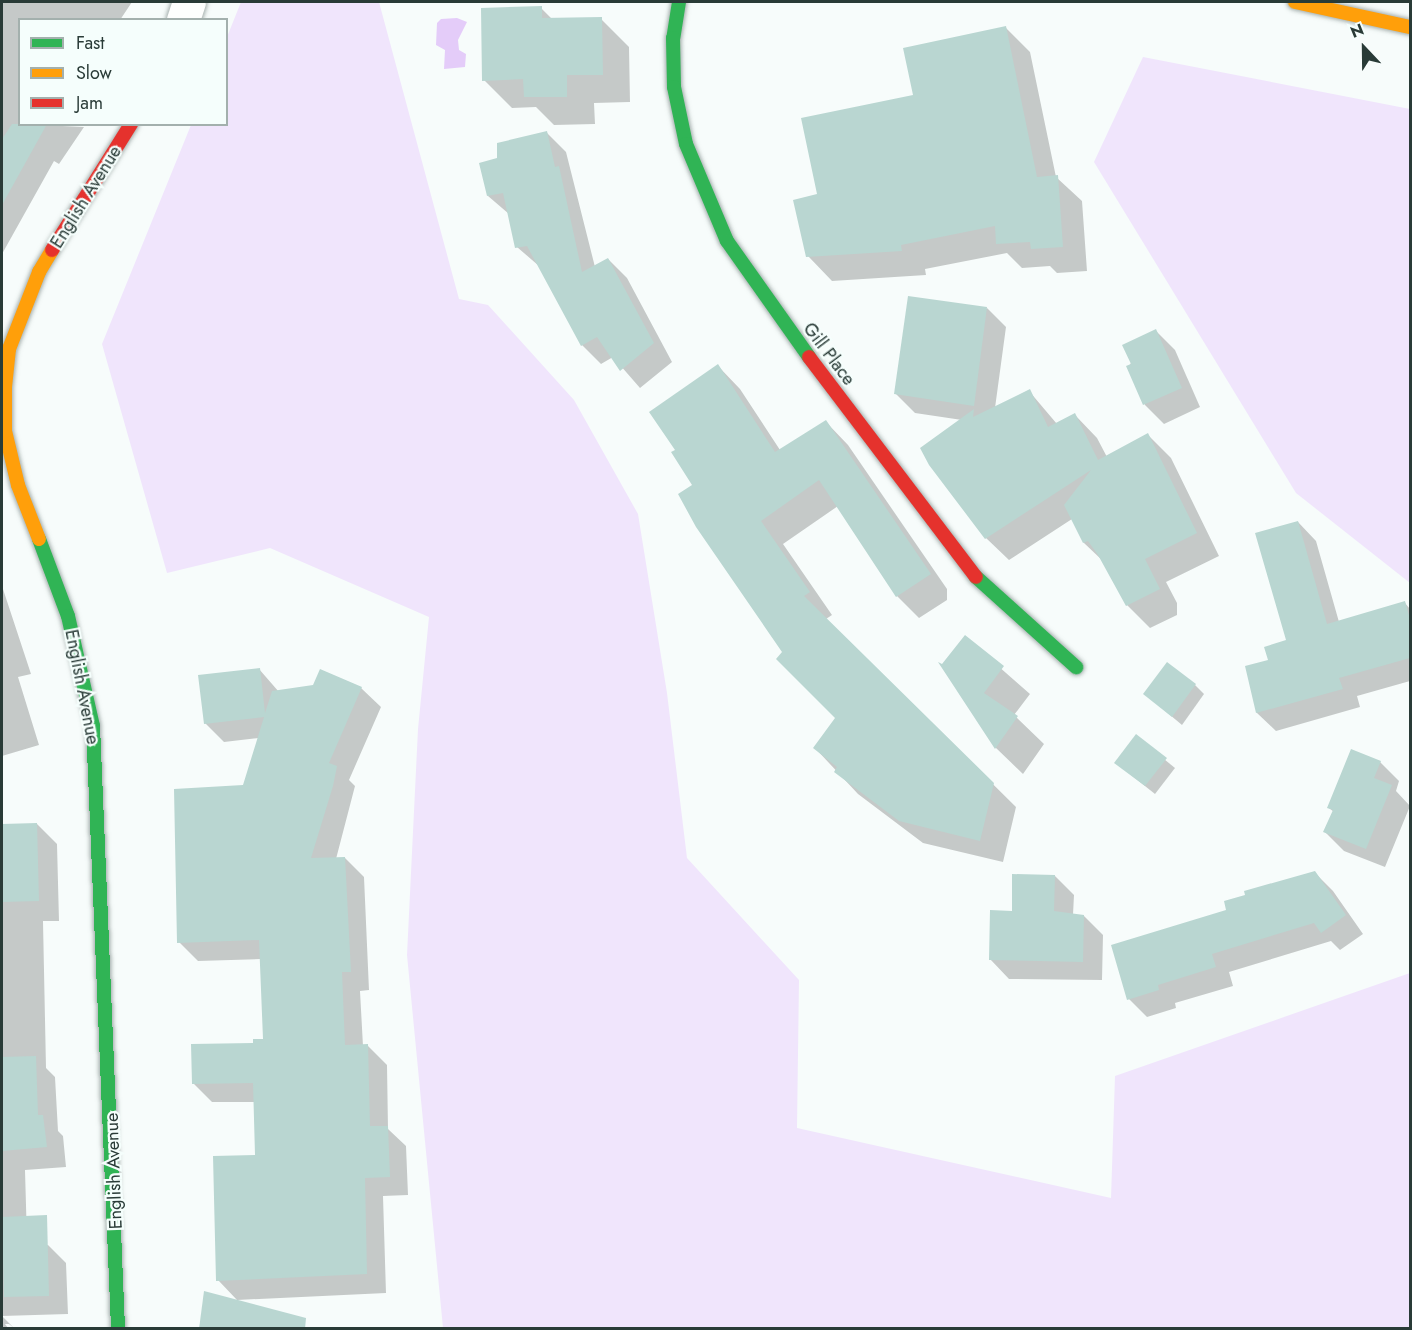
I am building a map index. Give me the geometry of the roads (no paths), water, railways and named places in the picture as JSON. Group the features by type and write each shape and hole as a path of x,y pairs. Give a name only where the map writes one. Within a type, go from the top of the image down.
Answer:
{"street":[{"path":"184,18 189,2"},
{"name":"Gill Place","path":"680,2 673,38 674,87 686,144 727,240 769,304 968,570 1076,667"},
{"path":"1295,2 1410,27"},
{"name":"English Avenue","path":"118,1329 93,726 68,616 18,485 5,431 5,387 9,349 39,272 130,126"}]}
